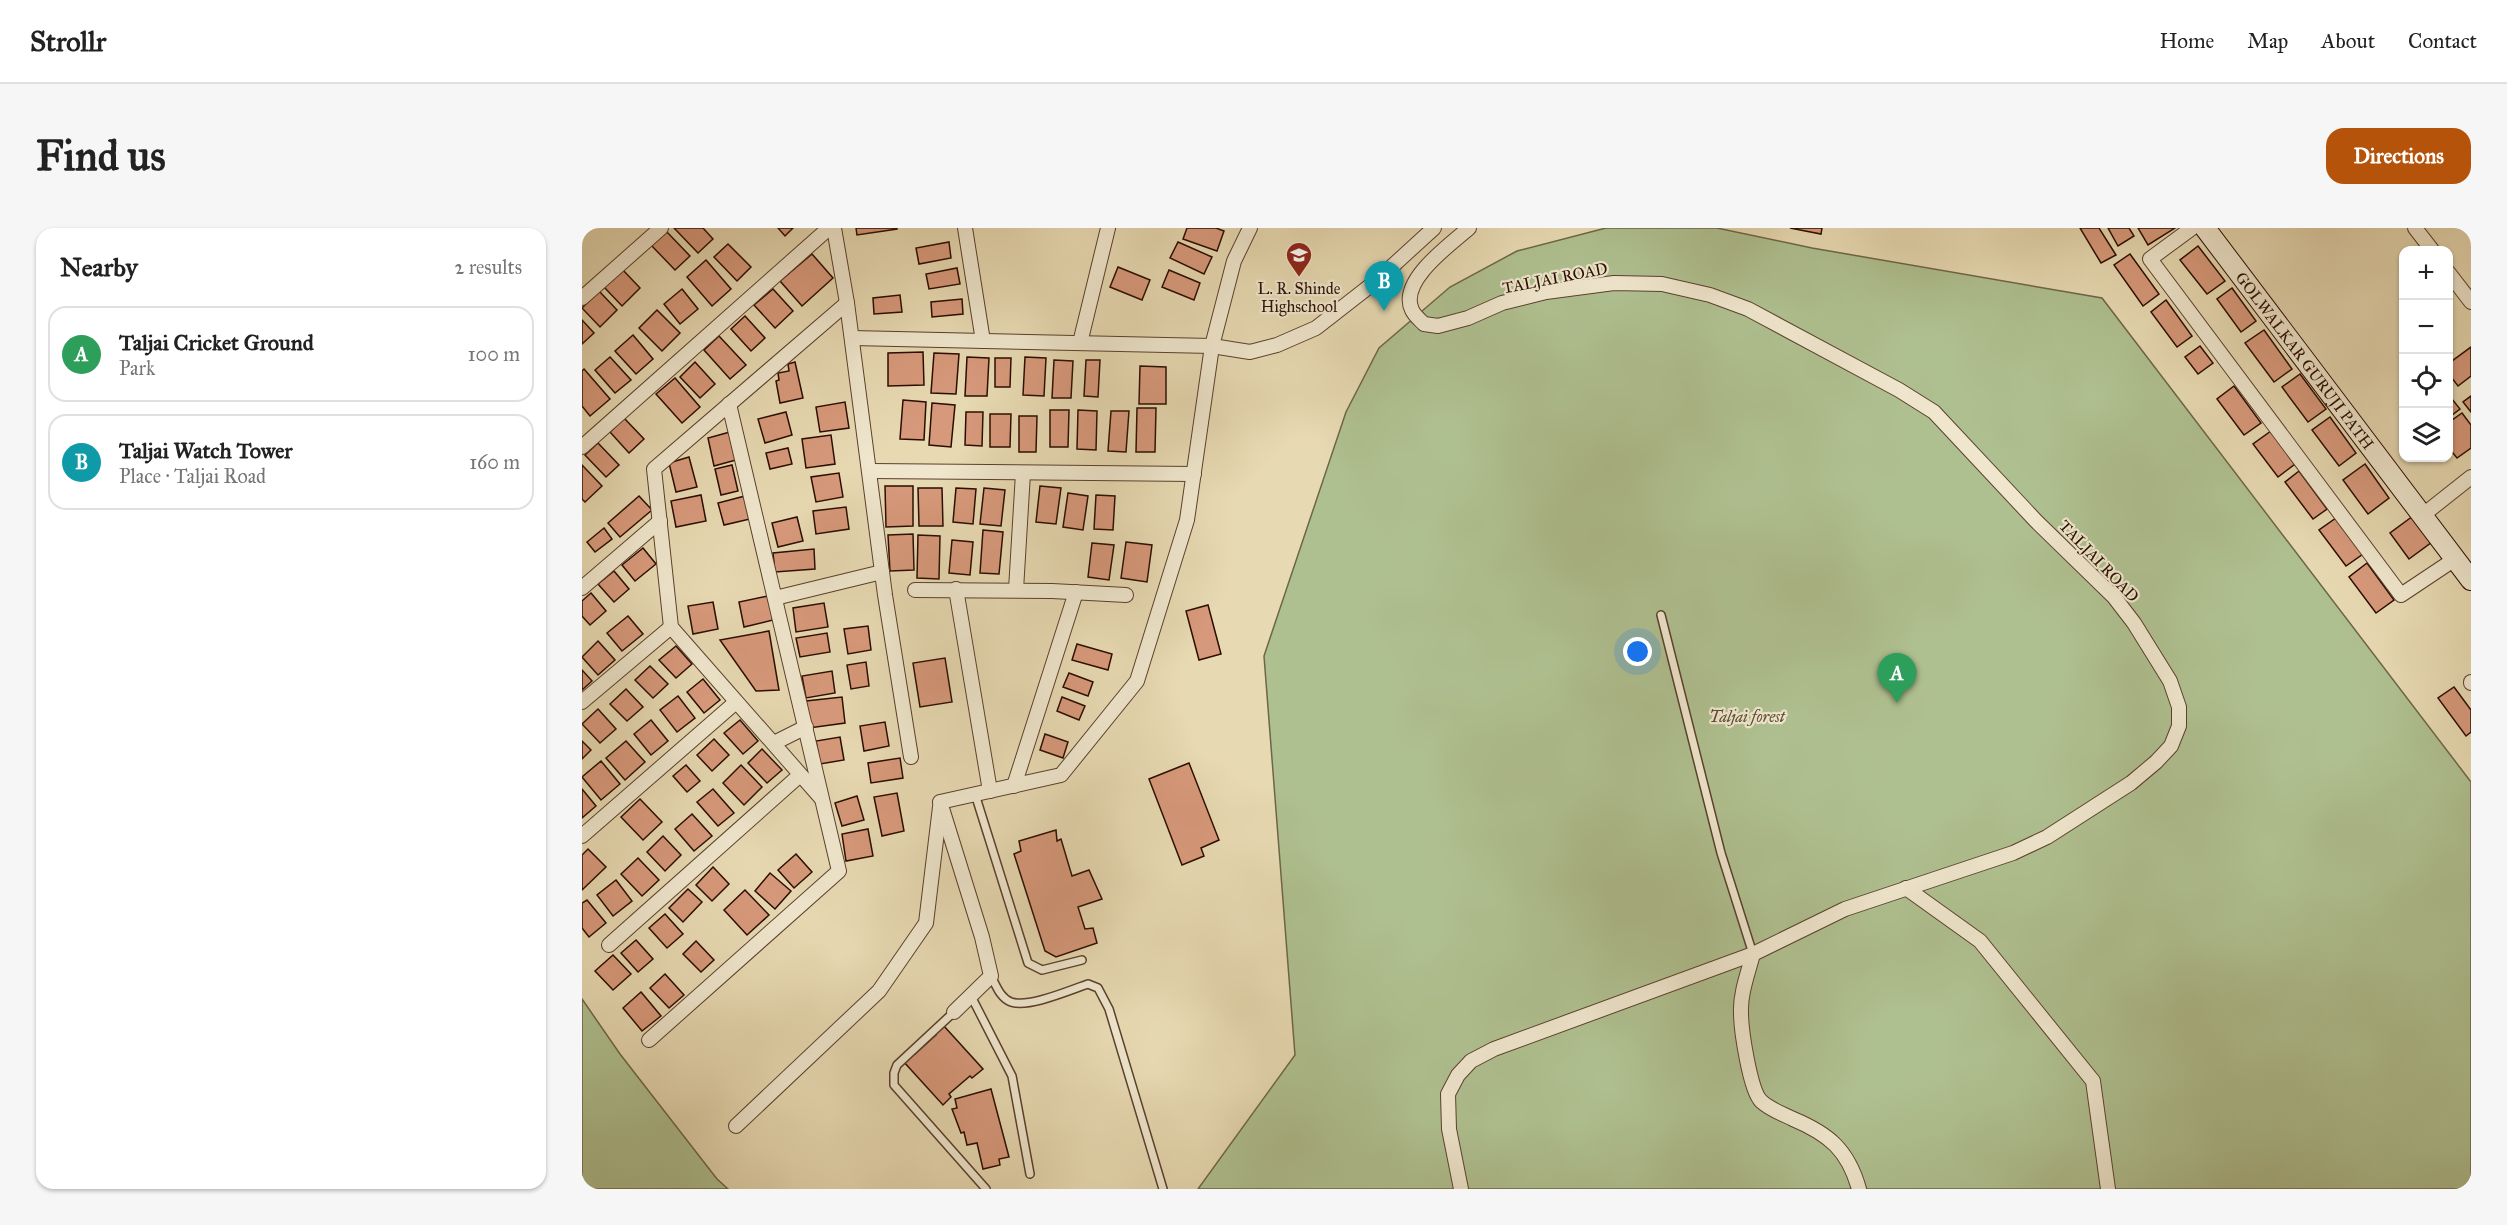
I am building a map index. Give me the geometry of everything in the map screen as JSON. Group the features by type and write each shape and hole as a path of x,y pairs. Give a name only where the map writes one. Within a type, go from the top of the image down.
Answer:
{"street":[{"path":"582,298 662,228"},
{"path":"582,447 828,228"},
{"path":"834,228 848,303 882,572 911,757"},
{"path":"964,228 983,341"},
{"path":"1080,343 1108,228"},
{"path":"940,802 1061,775 1137,681 1187,520 1212,346 1234,261 1250,228"},
{"path":"852,338 1212,346 1250,352 1276,345 1316,328 1375,282 1434,228"},
{"name":"TALJAI ROAD","path":"1461,1189 1449,1129 1448,1094 1458,1075 1471,1061 1494,1049 1753,954 1845,909 2013,853 2047,837 2131,783 2156,762 2171,746 2179,726 2179,707 2170,681 2134,623 2114,597 2036,521 1934,411 1748,309 1710,295 1662,284 1614,283 1546,292 1502,303 1468,318 1438,326 1424,324 1411,309 1411,288 1426,267 1469,228"},
{"path":"2192,228 2150,259 2401,595 2455,558"},
{"name":"GOLWALKAR GURUJI PATH","path":"2205,228 2471,580"},
{"path":"2415,228 2429,246"},
{"path":"2453,279 2471,302"},
{"path":"823,799 671,627 654,468 848,303"},
{"path":"649,1040 839,871 729,404"},
{"path":"870,471 1194,474"},
{"path":"1016,590 1023,473"},
{"path":"2423,515 2471,477"},
{"path":"582,588 660,521"},
{"path":"775,598 882,572"},
{"path":"956,589 990,791"},
{"path":"915,590 1016,590 1126,595"},
{"path":"1014,786 1076,592"},
{"path":"582,702 671,627"},
{"path":"582,836 736,702"},
{"path":"774,743 806,727"},
{"path":"609,945 800,775"},
{"path":"940,802 982,937 991,976 954,1012"},
{"path":"736,1126 879,991 926,923 940,802"},
{"path":"1906,888 1980,941 2093,1081 2108,1189"},
{"path":"1753,954 1741,1012 1751,1082 1761,1101 1782,1114 1820,1130 1839,1148 1855,1173 1859,1189"}],"lane":[{"path":"1661,615 1721,853 1753,954"},
{"path":"975,794 1028,963 1042,970 1082,960"},
{"path":"991,976 1001,994 1010,1002 1026,1004 1088,984 1098,988 1109,1009 1163,1189"},
{"path":"971,996 1012,1076 1030,1174"},
{"path":"954,1012 897,1065 894,1085 986,1189"}],"green space":[{"name":"Taljai forest","path":"1606,228 1717,228 1812,248 2102,298 2471,782 2471,1189 1198,1189 1295,1055 1264,656 1346,412 1379,348 1450,287 1517,251"},
{"path":"582,999 620,1054 717,1179 728,1189 582,1189"}],"building":[{"path":"674,228 703,228 713,239 698,253"},
{"path":"778,228 793,228 785,236"},
{"path":"856,228 897,228 897,229 857,235"},
{"path":"1187,228 1216,228 1224,231 1217,251 1183,239"},
{"path":"1790,228 1822,228 1821,234"},
{"path":"2080,228 2099,228 2116,255 2101,263"},
{"path":"2108,228 2129,228 2134,236 2118,246"},
{"path":"2138,228 2175,228 2148,245"},
{"path":"666,231 690,256 675,270 651,245"},
{"path":"949,242 951,258 919,264 916,248"},
{"path":"1178,242 1212,257 1204,274 1170,258"},
{"path":"728,244 751,267 737,281 714,257"},
{"path":"2198,246 2225,281 2207,294 2180,260"},
{"path":"812,254 833,278 802,306 780,281"},
{"path":"2130,254 2159,294 2143,306 2114,265"},
{"path":"706,260 731,289 712,306 687,277"},
{"path":"1118,267 1150,280 1142,300 1110,287"},
{"path":"957,268 960,284 929,289 926,274"},
{"path":"622,269 640,288 622,306 604,287"},
{"path":"1169,270 1200,283 1194,300 1162,287"},
{"path":"2232,288 2256,321 2241,332 2217,299"},
{"path":"682,289 698,309 680,324 664,304"},
{"path":"773,289 793,311 775,328 754,305"},
{"path":"599,291 617,310 600,327 582,308"},
{"path":"900,295 902,312 874,314 873,298"},
{"path":"962,299 963,314 932,317 931,302"},
{"path":"2166,300 2192,336 2177,347 2151,312"},
{"path":"657,310 680,333 662,351 639,328"},
{"path":"745,316 765,338 751,351 731,329"},
{"path":"582,320 594,333 582,344"},
{"path":"2264,330 2292,369 2274,382 2245,343"},
{"path":"633,335 653,359 636,374 615,351"},
{"path":"719,336 746,365 730,379 704,350"},
{"path":"2200,346 2213,363 2198,374 2185,357"},
{"path":"2471,347 2471,376 2458,386 2453,380 2453,360"},
{"path":"923,352 924,385 888,386 888,353"},
{"path":"934,353 959,354 956,394 931,393"},
{"path":"610,357 631,380 615,393 595,370"},
{"path":"967,357 989,358 987,396 965,396"},
{"path":"1025,357 1046,358 1044,396 1023,395"},
{"path":"995,358 1011,358 1010,387 995,387"},
{"path":"1054,360 1073,361 1071,398 1052,398"},
{"path":"1086,360 1100,360 1098,397 1084,396"},
{"path":"695,362 715,384 700,398 680,377"},
{"path":"795,362 803,398 780,403 776,381 779,380 778,373 789,371 788,364"},
{"path":"1140,366 1166,367 1166,404 1139,404"},
{"path":"584,369 610,399 590,416 582,406 582,371"},
{"path":"2300,374 2326,409 2308,422 2282,387"},
{"path":"675,378 700,407 682,423 656,394"},
{"path":"2234,386 2261,423 2244,435 2217,399"},
{"path":"2471,396 2471,412 2463,402"},
{"path":"903,400 926,402 924,440 900,439"},
{"path":"2453,400 2460,409 2453,414"},
{"path":"845,402 849,428 820,432 816,407"},
{"path":"932,403 955,405 951,447 929,445"},
{"path":"1137,408 1156,408 1155,452 1136,452"},
{"path":"1050,410 1069,410 1068,447 1050,447"},
{"path":"1078,410 1097,411 1096,450 1077,449"},
{"path":"1111,411 1129,411 1126,452 1108,451"},
{"path":"786,412 792,435 765,443 758,419"},
{"path":"966,412 983,412 982,446 965,445"},
{"path":"2462,413 2471,425 2471,448 2457,458 2453,453 2453,419"},
{"path":"990,414 1011,414 1010,447 990,447"},
{"path":"1019,416 1037,416 1036,452 1019,452"},
{"path":"2330,417 2356,453 2339,466 2312,430"},
{"path":"624,418 644,439 629,453 610,432"},
{"path":"2271,431 2295,464 2278,477 2253,444"},
{"path":"730,432 736,460 714,466 708,438"},
{"path":"831,435 835,464 806,468 802,439"},
{"path":"598,443 619,465 606,477 585,455"},
{"path":"788,448 792,464 770,469 766,453"},
{"path":"689,457 697,487 676,492 669,463"},
{"path":"2365,464 2389,498 2368,514 2343,480"},
{"path":"582,465 602,486 585,502 582,499"},
{"path":"732,465 738,491 721,495 715,469"},
{"path":"2299,471 2327,509 2313,519 2285,482"},
{"path":"839,473 843,497 816,502 811,477"},
{"path":"885,486 913,486 913,526 886,527"},
{"path":"1040,486 1061,488 1056,524 1036,522"},
{"path":"918,488 942,488 943,526 919,526"},
{"path":"956,488 976,489 973,524 953,522"},
{"path":"984,488 1005,490 1001,526 980,524"},
{"path":"1068,493 1088,496 1083,530 1063,527"},
{"path":"701,495 706,521 676,527 671,501"},
{"path":"1096,495 1115,496 1113,530 1094,529"},
{"path":"639,496 652,510 620,537 608,523"},
{"path":"745,496 750,519 724,525 718,503"},
{"path":"846,507 849,529 816,534 813,511"},
{"path":"2413,516 2432,542 2409,559 2390,533"},
{"path":"797,517 803,541 778,547 772,523"},
{"path":"2336,518 2363,554 2346,566 2319,530"},
{"path":"604,528 612,539 595,552 587,542"},
{"path":"983,530 1003,532 999,574 980,573"},
{"path":"913,534 914,570 890,571 888,535"},
{"path":"918,535 940,536 939,579 917,578"},
{"path":"952,540 973,542 970,575 949,573"},
{"path":"1126,542 1152,545 1147,582 1121,578"},
{"path":"1092,543 1114,545 1109,580 1088,577"},
{"path":"643,548 656,564 635,581 622,565"},
{"path":"814,549 815,569 775,572 773,553"},
{"path":"2367,563 2394,600 2376,613 2349,577"},
{"path":"614,571 629,589 614,602 598,584"},
{"path":"591,593 606,611 590,625 582,616 582,601"},
{"path":"768,596 773,620 744,627 739,602"},
{"path":"713,602 718,629 693,634 688,606"},
{"path":"824,603 828,627 796,632 793,608"},
{"path":"1208,605 1221,654 1199,660 1186,611"},
{"path":"628,616 643,634 622,651 607,633"},
{"path":"868,626 871,650 848,654 844,629"},
{"path":"769,631 779,690 756,691 720,640"},
{"path":"827,633 830,652 800,657 796,638"},
{"path":"598,641 615,660 598,675 582,657"},
{"path":"1077,644 1112,654 1108,670 1072,660"},
{"path":"676,646 692,664 676,678 659,660"},
{"path":"945,658 952,702 920,707 913,663"},
{"path":"866,662 869,686 851,689 847,665"},
{"path":"650,666 668,684 653,698 635,680"},
{"path":"582,670 592,681 582,690"},
{"path":"832,671 835,693 806,698 802,676"},
{"path":"1069,673 1093,682 1088,696 1063,687"},
{"path":"703,679 720,700 704,713 687,692"},
{"path":"2454,687 2471,710 2471,732 2466,736 2438,698"},
{"path":"626,689 643,707 627,721 610,704"},
{"path":"678,696 695,718 677,732 660,710"},
{"path":"842,697 845,723 809,728 806,701"},
{"path":"1062,697 1085,706 1079,720 1057,711"},
{"path":"598,709 616,729 600,743 582,724"},
{"path":"651,720 668,741 651,755 634,734"},
{"path":"740,720 758,741 743,754 724,733"},
{"path":"885,722 889,746 864,751 860,726"},
{"path":"1045,734 1068,742 1063,758 1040,750"},
{"path":"840,737 844,760 820,764 816,741"},
{"path":"714,739 729,755 712,771 697,755"},
{"path":"582,741 591,750 582,759"},
{"path":"626,741 645,762 625,780 606,758"},
{"path":"762,749 782,770 767,783 748,763"},
{"path":"900,758 903,778 871,783 868,763"},
{"path":"601,761 620,784 601,800 582,777"},
{"path":"1189,763 1219,840 1201,848 1204,856 1182,865 1149,779"},
{"path":"686,765 700,781 687,792 673,776"},
{"path":"741,765 762,787 744,805 723,783"},
{"path":"582,789 596,806 582,818"},
{"path":"713,789 734,813 718,826 697,802"},
{"path":"897,793 904,831 882,836 874,797"},
{"path":"857,796 864,820 842,826 835,803"},
{"path":"640,799 662,822 643,840 621,817"},
{"path":"692,814 712,836 694,851 675,829"},
{"path":"868,829 873,856 846,861 842,834"},
{"path":"1056,830 1057,841 1061,839 1072,876 1089,870 1102,899 1078,907 1085,929 1093,928 1097,943 1056,957 1045,951 1014,854 1021,851 1019,841"},
{"path":"663,836 681,855 665,871 647,852"},
{"path":"588,849 606,867 582,890 582,855"},
{"path":"796,854 812,872 794,888 778,870"},
{"path":"638,858 659,880 642,896 621,874"},
{"path":"713,867 729,884 712,901 696,885"},
{"path":"770,873 791,891 775,909 755,891"},
{"path":"616,880 632,901 613,916 597,895"},
{"path":"688,889 702,902 683,922 669,908"},
{"path":"745,890 769,915 747,935 724,910"},
{"path":"587,900 606,923 589,937 582,928 582,903"},
{"path":"665,914 683,934 667,948 649,928"},
{"path":"636,940 653,959 638,972 621,953"},
{"path":"696,941 714,960 701,972 683,954"},
{"path":"613,955 631,974 613,990 595,971"},
{"path":"665,974 684,995 669,1008 650,988"},
{"path":"641,992 661,1016 642,1031 623,1008"},
{"path":"943,1025 983,1069 972,1078 970,1076 949,1094 951,1097 943,1105 903,1061 913,1052 915,1054 936,1035 934,1032"},
{"path":"991,1089 1009,1157 999,1159 1000,1165 983,1169 977,1143 967,1145 964,1132 961,1133 952,1109 957,1108 955,1099"}],"place":[{"name":"L. R. Shinde Highschool","path":"1299,278"},
{"name":"Taljai Watch Tower","path":"1384,311"},
{"name":"Taljai Cricket Ground","path":"1897,703"}]}
